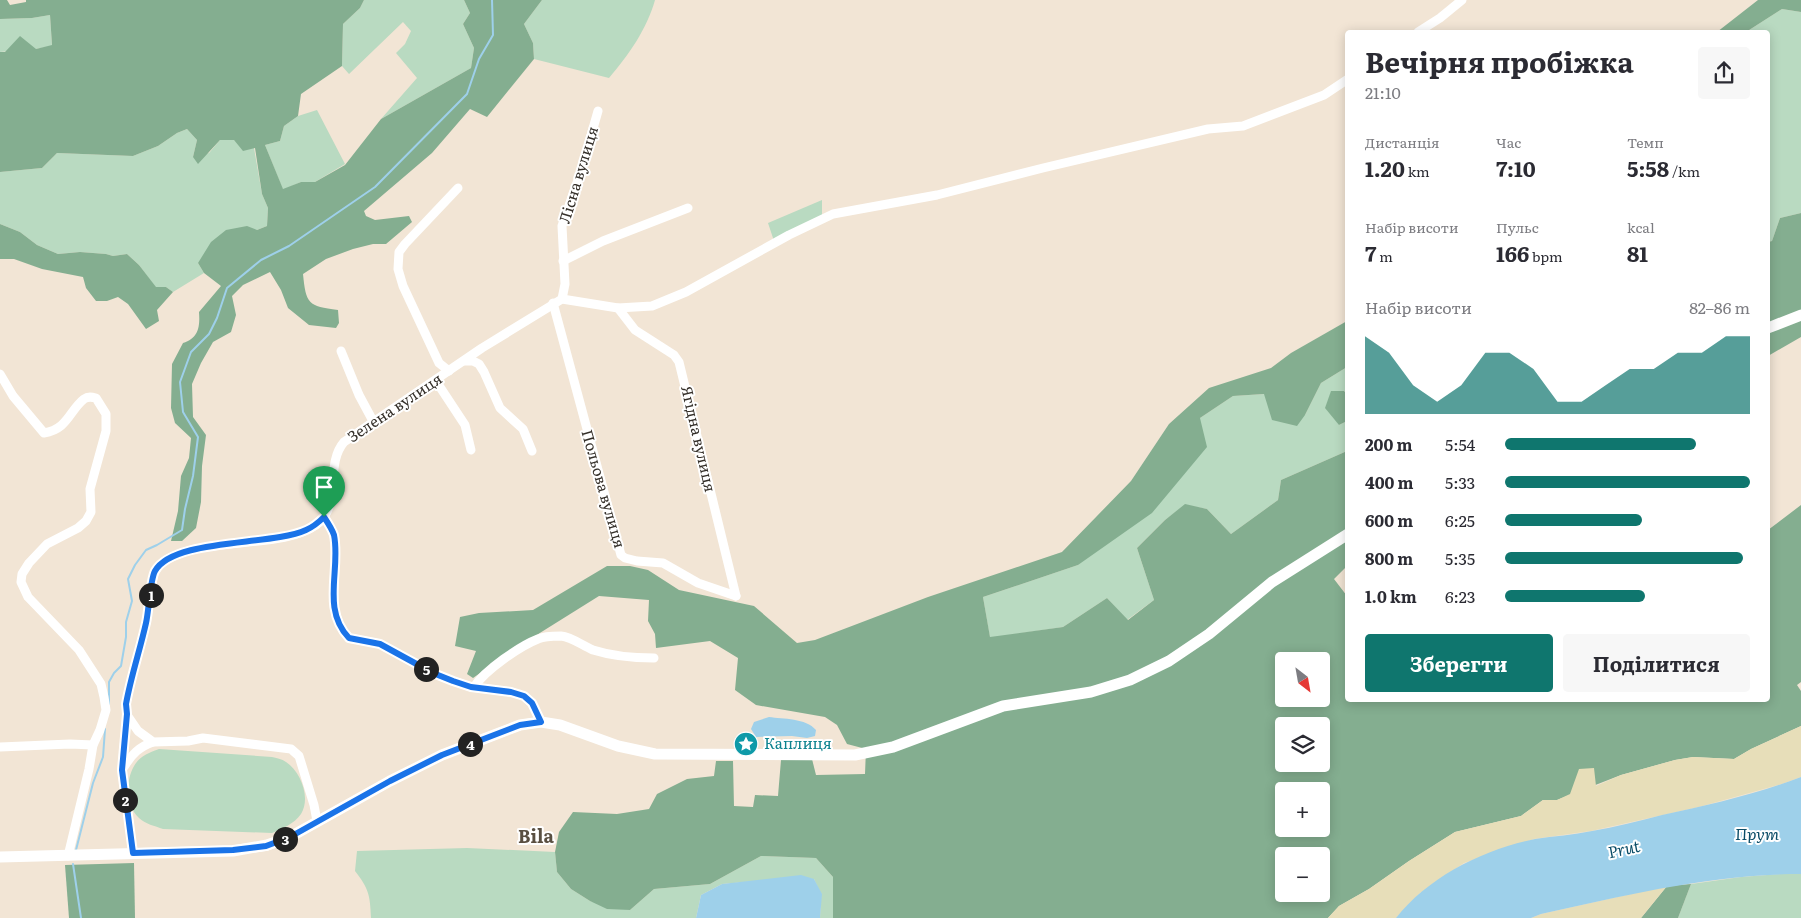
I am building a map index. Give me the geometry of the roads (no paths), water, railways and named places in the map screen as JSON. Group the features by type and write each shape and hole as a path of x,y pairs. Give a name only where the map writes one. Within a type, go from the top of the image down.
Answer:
{"main road":[{"path":"1770,327 1801,315"},
{"path":"0,857 233,850 266,846 290,837 442,755 520,725 541,722 560,725 618,746 654,754 855,755 893,747 1002,706 1092,692 1130,680 1168,661 1209,634 1272,582 1345,536"}],"street":[{"path":"1421,30 1462,0"},
{"path":"557,301 618,308 652,306 686,292 789,235 833,214 937,195 1208,128 1243,126 1324,94 1345,81"},
{"name":"Лісна вулиця","path":"557,301 565,284 562,226 580,174 598,111"},
{"path":"449,371 439,363 403,286 398,269 398,261 399,252 405,244 458,188"},
{"path":"563,261 603,241 688,208"},
{"name":"Зелена вулиця","path":"324,517 332,496 336,456 344,442 373,421 557,301"},
{"name":"Польова вулиця","path":"557,301 621,555 637,561 663,562 698,583 736,596"},
{"name":"Ягідна вулиця","path":"618,308 635,330 674,355 679,362 736,596"},
{"path":"341,351 359,395 373,421"},
{"path":"465,361 473,360 484,372 500,408 523,429 532,451"},
{"path":"0,374 13,396 44,433 57,428 67,420 84,400 90,397 96,398 106,414 106,431 90,489 91,512 86,521 78,528 46,544 29,563 22,574 21,582 28,597 79,650 101,684 106,710 93,745 68,856"},
{"path":"436,381 465,425 471,450"},
{"path":"133,853 122,770 127,714 126,704 146,622 154,572 161,563 185,552 204,547 257,541 306,531 324,517 333,532 335,546 334,606 340,625 349,638 380,644 433,673 453,681 474,687 511,692 524,696 532,703 541,722"},
{"path":"474,687 480,678 490,670 524,646 540,638 562,636 596,650 616,655 654,658"},
{"path":"127,714 138,731 153,742"},
{"path":"122,770 130,757 141,747 153,742 188,741 203,738 291,749 298,756 314,805 317,821"},
{"path":"0,748 70,744 93,745"}],"water":[{"path":"769,717 806,723 816,730 815,736 807,738 792,736 756,737 751,729 754,722"},
{"name":"Прут","path":"1801,777 1801,874 1735,878 1670,887 1541,914 1531,918 1396,918 1409,903 1441,878 1458,867 1496,850 1535,839 1578,834 1715,803 1767,789"},
{"path":"801,875 814,879 822,894 820,918 696,918 701,895 722,884"}],"waterway":[{"path":"109,704 109,682 121,666 126,637 126,622 132,601 128,579 146,550 182,530 193,476 198,437 183,412 180,382 191,352 209,334 217,318 227,288 261,260 289,246 375,187 467,94 479,59 493,35 492,0"},
{"path":"76,850 93,783 103,757 105,729"},
{"path":"73,864 81,918"}],"place":[{"name":"Каплиця","path":"746,744"}],"district":[{"name":"Bila","path":"536,837"}],"water label":[{"name":"Prut","path":"1624,849"}]}
